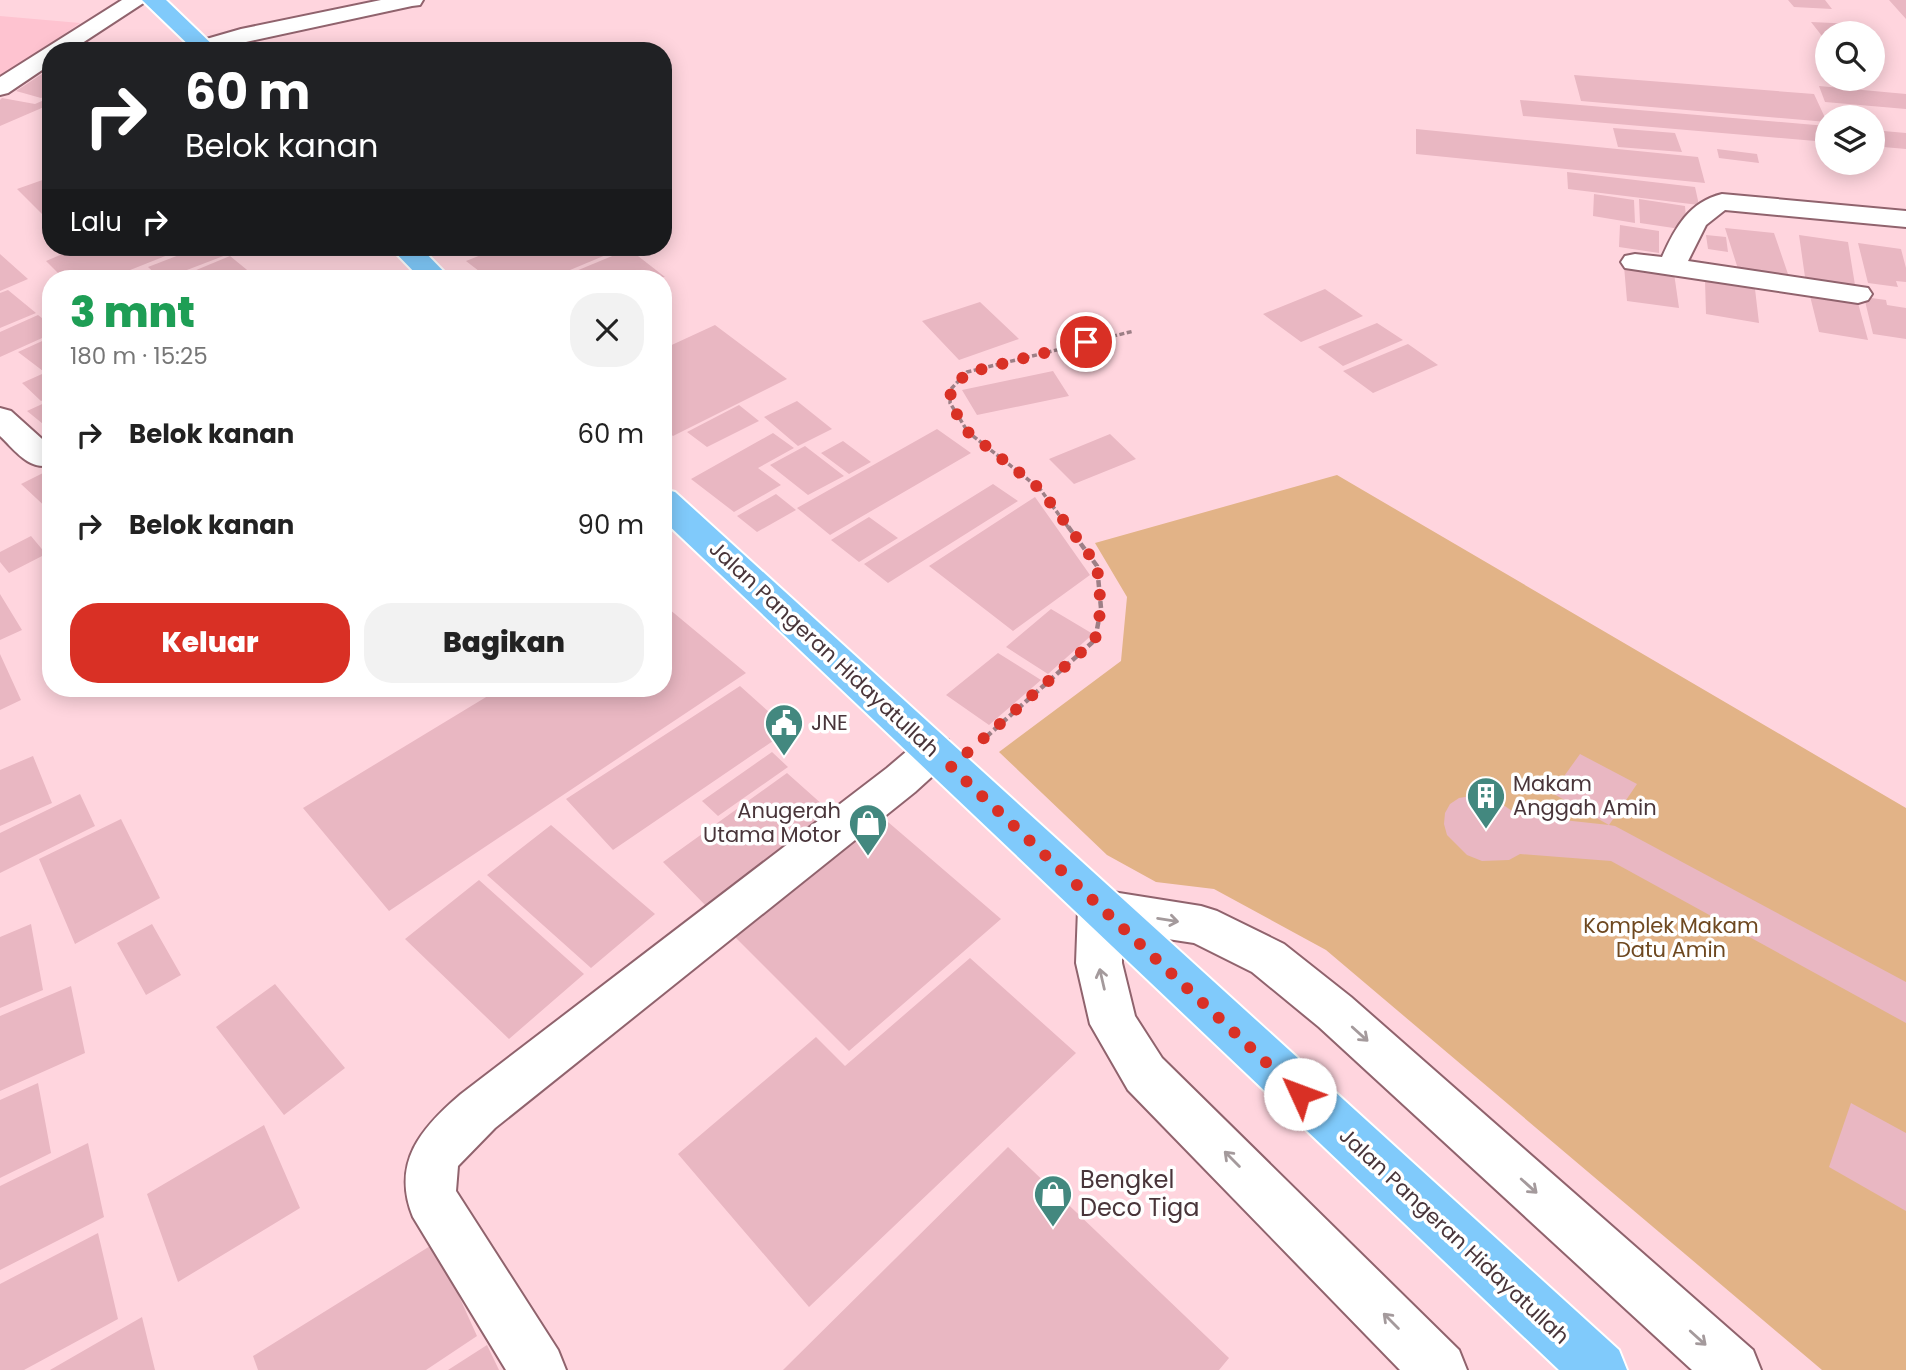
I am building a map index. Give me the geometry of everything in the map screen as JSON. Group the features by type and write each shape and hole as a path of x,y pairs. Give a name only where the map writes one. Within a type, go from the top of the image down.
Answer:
{"main road":[{"path":"153,0 198,42"},
{"path":"413,256 428,270"},
{"name":"Jalan Pangeran Hidayatullah","path":"672,508 1599,1370"}],"street":[{"path":"68,42 137,0"},
{"path":"225,42 241,36 412,0"},
{"path":"0,88 42,59"},
{"path":"1672,267 1700,214 1717,204 1734,201 1906,219"},
{"path":"1635,262 1858,294"},
{"path":"0,418 42,457"},
{"path":"538,1370 431,1199 428,1181 432,1163 445,1140 478,1111 901,780 942,759"},
{"path":"1439,1370 1145,1074 1113,1024 1098,963 1100,909 1201,925 1268,958 1335,1012 1733,1370"}],"path":[{"path":"942,759 1095,640 1101,608 1097,565 1040,489 968,432 950,403 951,389 967,373 1134,331"}],"shaded area":[{"path":"0,16 80,23 53,42 42,42 42,50 0,79"}],"green space":[{"name":"Komplek Makam Datu Amin","path":"1337,475 1906,808 1906,1370 1822,1370 1326,950 1214,889 1156,882 1107,855 999,752 1121,661 1127,597 1095,543"}],"building":[{"path":"1788,0 1825,0 1832,9 1794,7"},
{"path":"1889,0 1906,0 1906,19"},
{"path":"42,74 42,98 16,91"},
{"path":"1574,75 1814,94 1819,105 1815,105 1815,121 1581,101"},
{"path":"1821,91 1906,94 1906,109 1885,107 1885,105 1825,102"},
{"path":"2,98 35,104 42,101 42,108 0,126"},
{"path":"1520,100 1815,125 1815,141 1523,116"},
{"path":"1613,128 1675,133 1682,152 1618,147"},
{"path":"1416,129 1698,157 1705,183 1416,154"},
{"path":"1885,131 1906,133 1906,149 1885,147"},
{"path":"1717,149 1757,154 1759,163 1719,158"},
{"path":"1567,172 1695,187 1699,205 1568,189"},
{"path":"42,180 42,214 17,189"},
{"path":"1594,194 1634,200 1635,223 1593,216"},
{"path":"1639,199 1685,206 1687,230 1640,223"},
{"path":"1620,225 1659,231 1659,253 1619,247"},
{"path":"1725,228 1774,233 1788,274 1738,269"},
{"path":"1706,235 1726,237 1728,252 1708,249"},
{"path":"1799,235 1848,242 1855,285 1805,277"},
{"path":"1858,243 1901,249 1906,282 1896,281 1898,287 1868,283"},
{"path":"0,254 28,279 0,291"},
{"path":"58,256 165,256 130,270 55,270 46,261"},
{"path":"177,256 223,256 187,270 151,270 148,267"},
{"path":"230,256 247,270 196,270"},
{"path":"478,256 604,256 570,270 478,270 466,261"},
{"path":"612,256 638,256 656,270 578,270"},
{"path":"1624,266 1674,273 1679,308 1627,301"},
{"path":"1705,280 1755,289 1759,323 1706,314"},
{"path":"1325,289 1363,316 1301,342 1263,314"},
{"path":"8,290 36,313 0,328 0,293"},
{"path":"1810,296 1858,303 1868,340 1819,332"},
{"path":"1864,297 1886,300 1887,305 1906,308 1906,339 1873,334"},
{"path":"980,302 1019,339 959,360 922,321"},
{"path":"38,315 42,318 42,338 0,357 0,332"},
{"path":"1377,323 1403,340 1343,366 1318,347"},
{"path":"715,325 787,379 673,436 672,345"},
{"path":"42,341 42,370 18,352"},
{"path":"1408,344 1438,365 1373,393 1343,371"},
{"path":"1053,371 1069,396 977,415 962,390"},
{"path":"42,374 42,400 41,401 22,383"},
{"path":"797,401 832,429 798,446 764,417"},
{"path":"42,404 42,423 27,411"},
{"path":"739,405 759,421 707,447 687,432"},
{"path":"937,429 971,453 830,535 797,508"},
{"path":"773,433 794,448 758,468 781,485 734,512 691,479"},
{"path":"1110,434 1136,459 1074,484 1049,459"},
{"path":"843,441 871,462 849,474 821,453"},
{"path":"805,446 844,476 808,495 770,465"},
{"path":"42,474 42,504 21,484"},
{"path":"993,484 1018,501 888,583 864,564"},
{"path":"776,494 796,510 757,532 737,516"},
{"path":"1035,497 1090,575 1013,631 929,566"},
{"path":"869,517 898,538 859,562 831,540"},
{"path":"31,536 42,549 42,556 9,573 0,562 0,552"},
{"path":"0,594 22,630 0,640"},
{"path":"1051,609 1093,634 1048,674 1006,647"},
{"path":"672,611 746,673 389,911 303,808 486,697 672,697"},
{"path":"998,653 1041,680 989,725 946,695"},
{"path":"0,654 21,700 0,710"},
{"path":"740,686 789,730 613,850 566,799"},
{"path":"772,752 788,767 718,816 702,801"},
{"path":"1580,754 1637,784 1609,825 1552,793"},
{"path":"33,756 52,803 0,826 0,770"},
{"path":"787,773 833,814 708,908 663,862"},
{"path":"80,794 95,826 0,873 0,833"},
{"path":"1471,796 1496,800 1518,815 1615,826 1906,982 1906,1023 1611,861 1520,854 1509,860 1482,861 1467,855 1447,835 1444,824 1445,813 1450,804 1459,798"},
{"path":"881,816 1001,919 849,1051 730,932"},
{"path":"121,819 160,898 75,944 39,859"},
{"path":"551,825 655,914 591,968 487,875"},
{"path":"479,880 584,974 509,1039 405,939"},
{"path":"31,924 43,990 0,1008 0,937"},
{"path":"152,924 181,975 146,995 117,943"},
{"path":"970,958 1076,1053 809,1307 678,1154 816,1037 845,1066"},
{"path":"275,984 345,1068 284,1115 216,1027"},
{"path":"71,986 85,1053 0,1091 0,1016"},
{"path":"38,1083 51,1153 0,1178 0,1100"},
{"path":"1851,1103 1906,1133 1906,1211 1829,1167"},
{"path":"264,1125 300,1208 178,1282 147,1194"},
{"path":"88,1143 104,1217 0,1270 0,1186"},
{"path":"1008,1147 1229,1358 1219,1370 783,1370"},
{"path":"98,1233 118,1319 24,1370 0,1370 0,1284"},
{"path":"435,1243 477,1336 426,1370 258,1370 253,1356"},
{"path":"142,1317 155,1370 50,1370"},
{"path":"487,1345 499,1370 448,1370"}],"place":[{"name":"JNE","path":"784,757"},
{"name":"Makam Anggah Amin","path":"1486,830"},
{"name":"Anugerah Utama Motor","path":"868,857"},
{"name":"Bengkel Deco Tiga","path":"1053,1228"}],"route":[{"path":"1086,342 967,373 951,389 950,403 968,432 1040,489 1097,565 1101,608 1095,640 951,767 1300,1094"}]}
